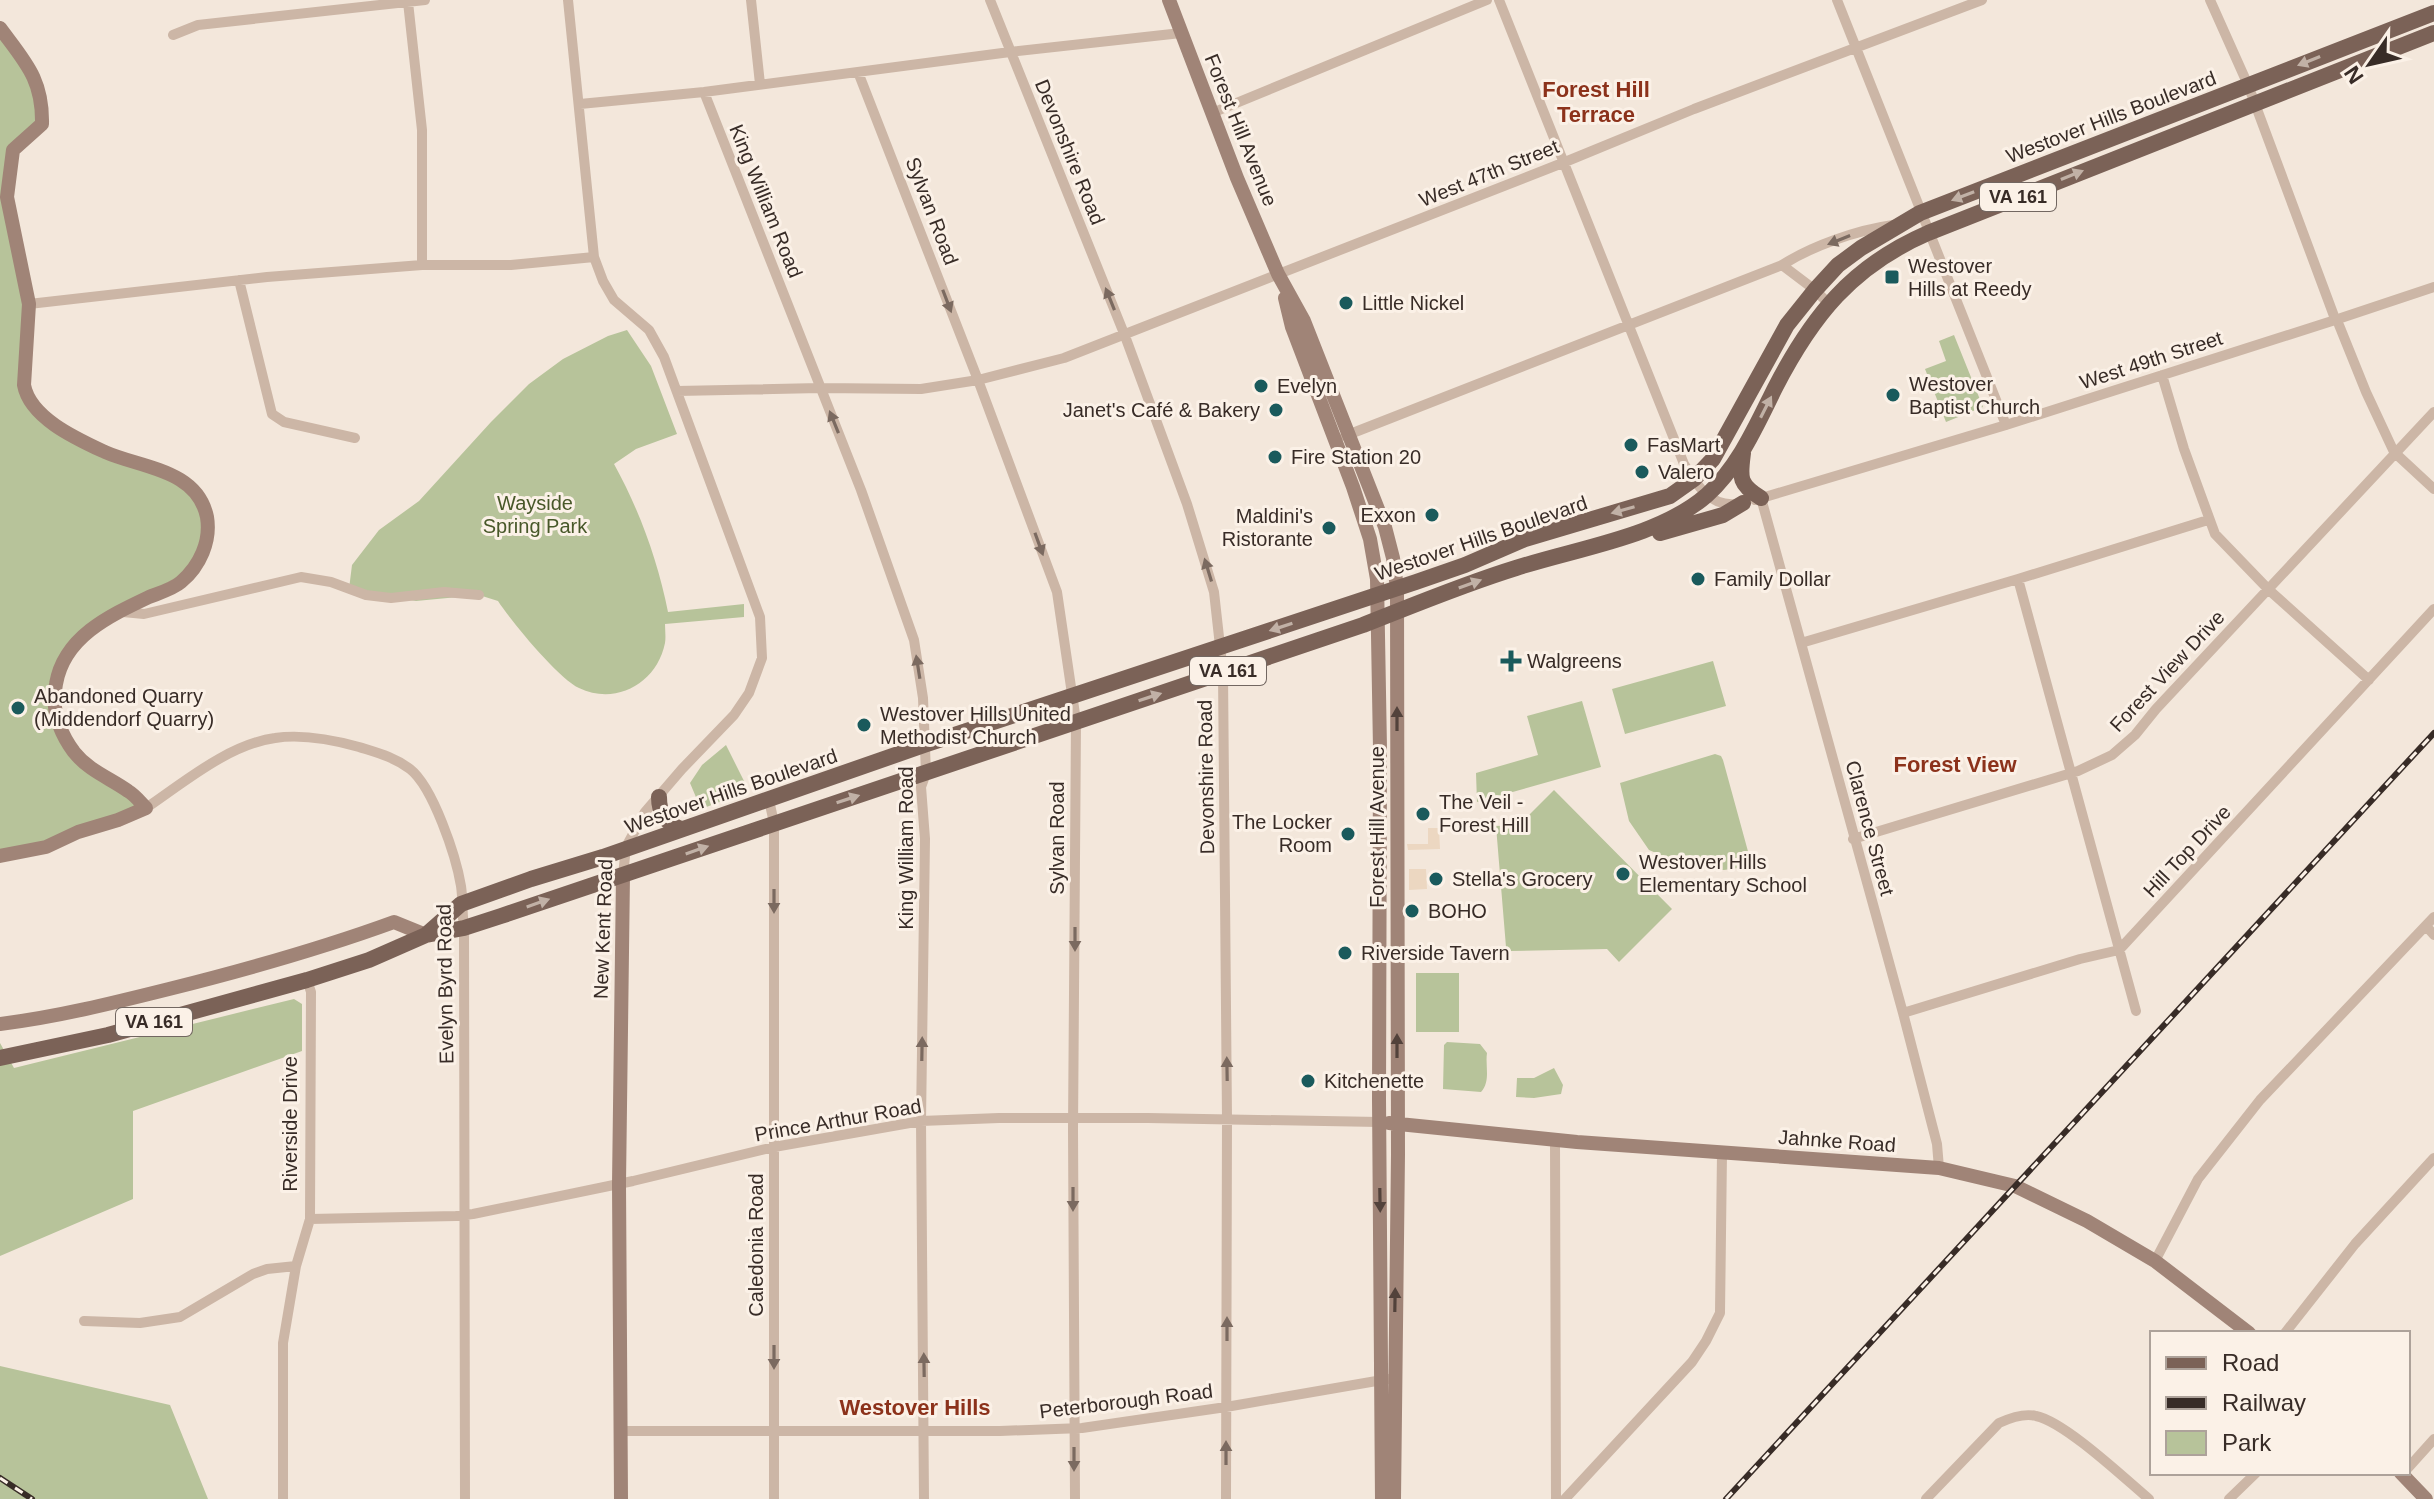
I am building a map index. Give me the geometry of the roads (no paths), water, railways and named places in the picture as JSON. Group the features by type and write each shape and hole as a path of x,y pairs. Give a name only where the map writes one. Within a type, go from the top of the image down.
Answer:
{"main road":[{"name":"Forest Hill Avenue","path":"1169,0 1278,274 1304,321 1342,437 1370,539 1378,595 1379,1122 1394,1499"},
{"name":"Westover Hills Boulevard","path":"426,935 461,904 924,745 1378,595 1465,565 1512,544 1676,493 1694,479 1721,448 1787,325 1815,290 1838,265 1899,224 1920,213 2434,13"},
{"path":"0,28 33,73 42,104 42,124 13,150 7,197 29,304 26,395 50,422 105,452 173,475 196,492 207,516 207,541 196,566 179,584 121,611 81,637 63,659 54,691 55,710 66,740 81,761 130,792 146,808 46,847 0,856"},
{"name":"Westover Hills Boulevard","path":"0,1058 108,1035 369,960 426,935 464,928 623,875 1223,673 1504,572 1673,518 1707,495 1727,473 1743,450 1806,332 1828,303 1875,262 1928,233 2434,33"},
{"name":"Forest Hill Avenue","path":"1342,437 1390,544 1397,588 1397,1124 1382,1499"},
{"path":"1743,450 1743,483 1761,498"},
{"path":"1626,535 1655,535 1723,515 1743,503"},
{"path":"659,797 663,816 671,825 681,829"},
{"name":"New Kent Road","path":"621,1499 619,1184 623,875"},
{"name":"Westover Hills Boulevard","path":"0,1024 110,1004 223,976 334,944 394,922 426,935"},
{"name":"Jahnke Road","path":"1379,1122 1555,1140 1939,1168 2015,1186 2087,1221 2155,1261 2246,1331"},
{"path":"2406,1475 2426,1499"}],"street":[{"path":"173,35 198,25 328,5 425,0"},
{"name":"New Kent Road","path":"568,0 594,257 614,300 649,330 664,357 760,617 762,658 749,693 734,715 645,812 626,847 623,875"},
{"path":"751,0 760,84"},
{"name":"Devonshire Road","path":"990,0 1125,336 1187,504 1214,592 1223,673 1226,1499"},
{"path":"1212,113 1487,0"},
{"path":"1499,0 1678,451 1707,495"},
{"path":"1837,0 2006,425"},
{"name":"West 47th Street","path":"677,391 921,389 978,380 1064,358 1694,109 1982,0"},
{"path":"2210,0 2248,85 2366,392 2394,452 2434,489"},
{"path":"408,2 422,130 422,265"},
{"path":"580,104 704,92 1181,33"},
{"name":"Sylvan Road","path":"858,72 1057,592 1073,695 1076,721 1073,1118 1075,1499"},
{"name":"King William Road","path":"704,92 861,490 914,640 923,698 926,773 921,787 925,839 921,1121 924,1499"},
{"path":"1342,437 1782,265 1794,257 1856,233 1899,224"},
{"path":"29,304 239,280 422,265 511,265 594,257"},
{"path":"1782,265 1828,303"},
{"path":"239,280 272,414 284,422 355,438"},
{"name":"West 49th Street","path":"1707,495 1721,504 1761,498 2006,425 2434,287"},
{"path":"2162,375 2215,534 2269,590 2369,680"},
{"name":"Forest View Drive","path":"1853,839 2071,773 2112,755 2135,735 2434,412"},
{"name":"Clarence Street","path":"1761,498 1903,1013 1937,1144 1939,1168"},
{"path":"1801,643 2208,520"},
{"path":"121,611 144,614 301,577 331,582 366,595 391,598 444,592 479,595"},
{"path":"2018,579 2136,1011"},
{"name":"Hill Top Drive","path":"2119,950 2434,609"},
{"name":"Evelyn Byrd Road","path":"146,808 217,761 274,738 341,742 393,758 413,771 426,790 454,855 461,888 464,928 465,1499"},
{"name":"Caledonia Road","path":"769,800 774,823 774,1499"},
{"path":"2155,1261 2198,1179 2260,1100 2434,917"},
{"path":"2426,926 2434,935"},
{"path":"1903,1013 2119,950"},
{"name":"Riverside Drive","path":"283,1499 283,1343 296,1266 310,1219 311,992 307,980"},
{"name":"Prince Arthur Road","path":"310,1219 465,1215 619,1184 774,1147 921,1121 1073,1118 1379,1122"},
{"path":"1555,1140 1556,1499"},
{"path":"1565,1499 1692,1362 1715,1325 1720,1313 1722,1153"},
{"path":"2287,1331 2355,1244 2434,1158"},
{"path":"84,1321 140,1323 180,1317 253,1274 296,1266"},
{"name":"Peterborough Road","path":"620,1431 1074,1429 1387,1379"},
{"path":"1926,1499 1990,1430 1999,1423 2033,1415 2045,1419 2081,1443 2149,1499"},
{"path":"2410,1465 2434,1439"},
{"path":"2229,1499 2254,1475"}],"railway":[{"path":"1726,1499 2434,733"},
{"path":"0,1478 32,1499"}],"place":[{"name":"Westover Hills at Reedy","path":"1892,277"},
{"name":"Little Nickel","path":"1346,303"},
{"name":"Evelyn","path":"1261,386"},
{"name":"Westover Baptist Church","path":"1893,395"},
{"name":"Janet's Café & Bakery","path":"1276,410"},
{"name":"FasMart","path":"1631,445"},
{"name":"Fire Station 20","path":"1275,457"},
{"name":"Valero","path":"1642,472"},
{"name":"Exxon","path":"1432,515"},
{"name":"Maldini's Ristorante","path":"1329,528"},
{"name":"Family Dollar","path":"1698,579"},
{"name":"Walgreens","path":"1511,661"},
{"name":"Abandoned Quarry (Middendorf Quarry)","path":"18,708"},
{"name":"Westover Hills United Methodist Church","path":"864,725"},
{"name":"The Veil - Forest Hill","path":"1423,814"},
{"name":"The Locker Room","path":"1348,834"},
{"name":"Westover Hills Elementary School","path":"1623,874"},
{"name":"Stella's Grocery","path":"1436,879"},
{"name":"BOHO","path":"1412,911"},
{"name":"Riverside Tavern","path":"1345,953"},
{"name":"Kitchenette","path":"1308,1081"}],"district":[{"name":"Forest Hill Terrace","path":"1596,102"},
{"name":"Forest View","path":"1955,764"},
{"name":"Westover Hills","path":"915,1407"}],"park label":[{"name":"Wayside Spring Park","path":"535,514"}]}
